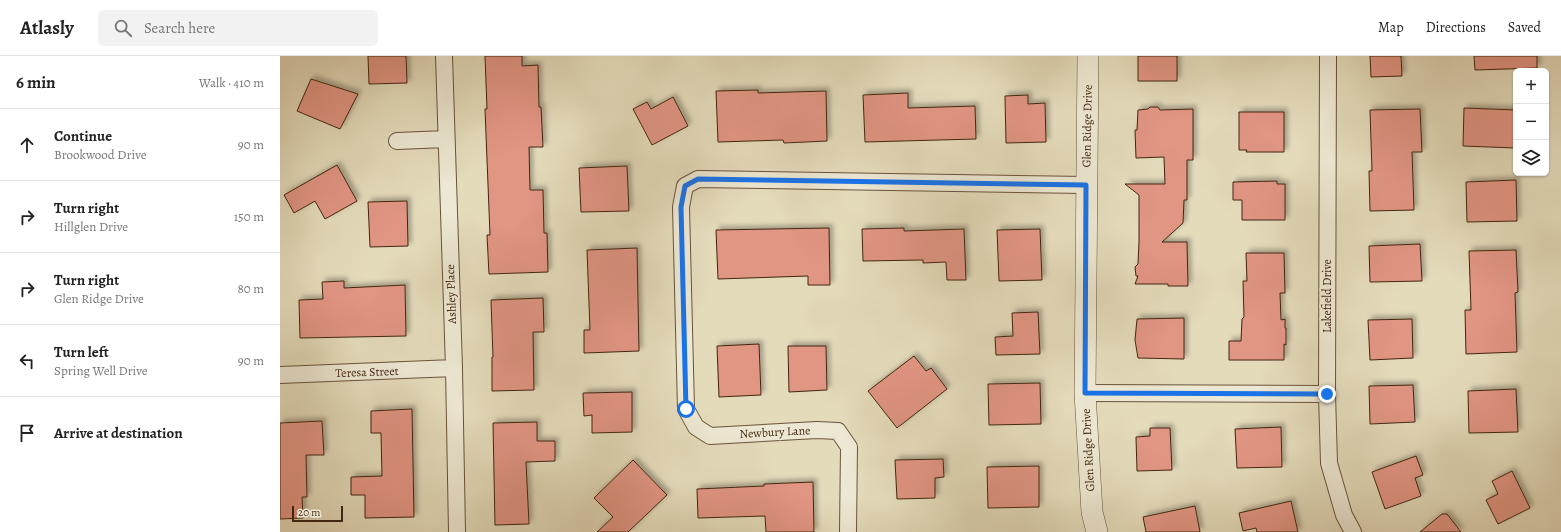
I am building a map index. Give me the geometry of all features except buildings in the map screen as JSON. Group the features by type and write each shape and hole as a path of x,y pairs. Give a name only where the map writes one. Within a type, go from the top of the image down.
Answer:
{"street":[{"name":"Ashley Place","path":"444,56 454,368 457,532"},
{"name":"Glen Ridge Drive","path":"1088,56 1085,393 1092,512 1097,532"},
{"name":"Lakefield Drive","path":"1328,56 1327,394 1329,463 1344,515 1353,532"},
{"path":"397,141 446,140"},
{"name":"Newbury Lane","path":"848,532 849,447 838,431 817,430 710,436 696,427 686,409 681,207 685,186 698,179 1086,185"},
{"name":"Teresa Street","path":"280,375 454,368"},
{"path":"1085,393 1327,394"}],"route":[{"path":"686,409 681,207 685,186 698,179 1086,185 1085,393 1327,394"}]}
